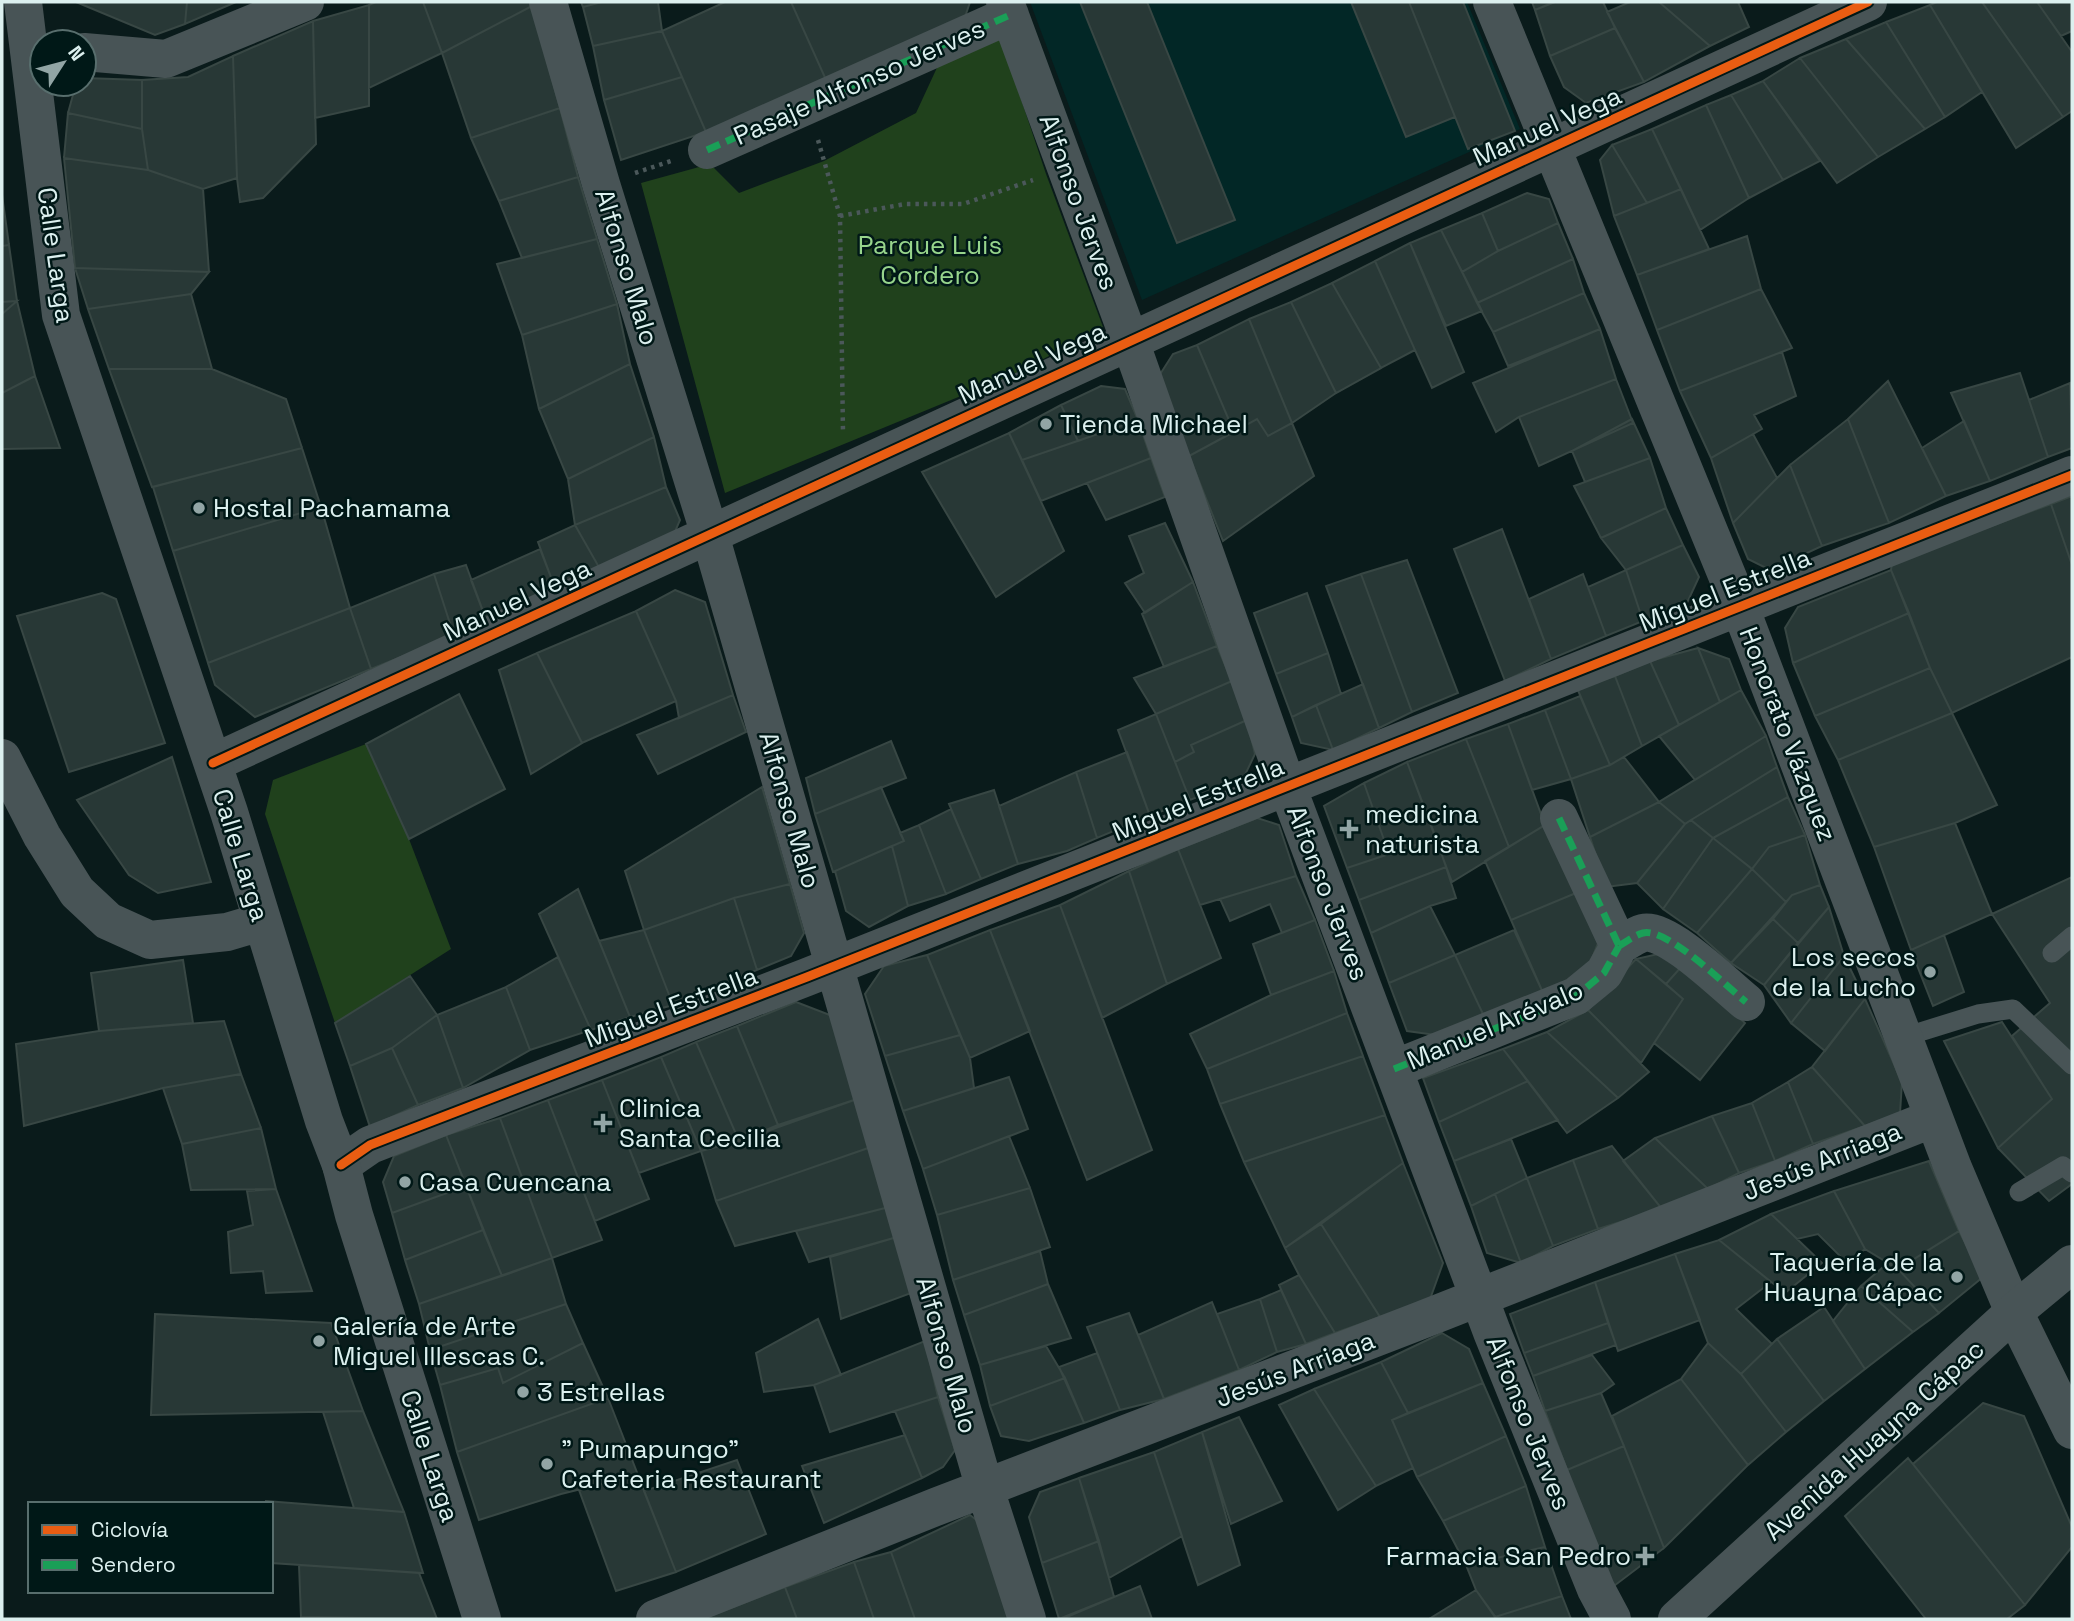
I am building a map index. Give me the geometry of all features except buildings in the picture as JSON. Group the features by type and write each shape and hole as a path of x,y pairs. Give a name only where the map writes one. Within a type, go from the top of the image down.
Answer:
{"street":[{"name":"Calle Larga","path":"23,2 30,28"},
{"path":"98,53 166,59 305,2"},
{"name":"Alfonso Malo","path":"548,2 601,184 710,535 985,1489 1027,1619"},
{"name":"Honorato Vázquez","path":"1492,2 1740,607 1934,1118 2014,1312 2072,1430"},
{"name":"Manuel Vega","path":"213,763 1868,2"},
{"name":"Pasaje Alfonso Jerves","path":"708,150 1008,8"},
{"name":"Alfonso Jerves","path":"1008,8 1130,341 1287,786 1480,1297 1591,1576 1612,1619"},
{"name":"Calle Larga","path":"40,98 61,315 213,763 482,1619"},
{"name":"Miguel Estrella","path":"341,1165 370,1145 835,965 2072,475"},
{"path":"2,758 77,892 108,921 150,940 227,932 261,922"},
{"path":"1559,818 1619,946 1644,932 1660,935 1676,944 1745,1002"},
{"name":"Manuel Arévalo","path":"1394,1069 1576,996 1604,973 1619,946"},
{"name":"Jesús Arriaga","path":"655,1619 1934,1118"},
{"name":"Avenida Huayna Cápac","path":"1677,1619 2014,1312 2072,1264"}],"lane":[{"path":"2052,953 2072,936"},
{"path":"1904,1037 1978,1014 2013,1009 2072,1065"},
{"path":"2019,1192 2063,1166 2072,1173"}],"path":[{"path":"807,105 841,216 843,443"},
{"path":"601,184 708,150"},
{"path":"841,216 905,204 963,204 1020,185 1066,165"}],"shaded area":[{"path":"1030,2 1467,2 1520,129 1142,300"}],"green space":[{"name":"Parque Luis Cordero","path":"999,33 1046,174 1103,327 1019,372 725,493 641,183 710,164 739,193 824,161 916,113 941,59"},
{"path":"366,744 409,839 451,949 335,1023 265,814 273,780"}],"marked path":[{"path":"707,150 1010,15"},
{"path":"1559,818 1619,946"},
{"path":"1619,946 1643,933 1666,939 1696,959 1746,1002"},
{"path":"1394,1069 1576,996 1604,973 1619,946"}],"cycle path":[{"path":"213,763 1868,2"},
{"path":"341,1165 370,1145 807,977 2072,475"}],"place":[{"name":"Tienda Michael","path":"1046,424"},
{"name":"Hostal Pachamama","path":"199,508"},
{"name":"medicina naturista","path":"1349,829"},
{"name":"Los secos de la Lucho","path":"1930,972"},
{"name":"Clinica Santa Cecilia","path":"603,1123"},
{"name":"Casa Cuencana","path":"405,1182"},
{"name":"Taquería de la Huayna Cápac","path":"1957,1277"},
{"name":"Galería de Arte Miguel Illescas C.","path":"319,1341"},
{"name":"3 Estrellas","path":"523,1392"},
{"name":"\" Pumapungo\" Cafeteria Restaurant","path":"547,1464"},
{"name":"Farmacia San Pedro","path":"1645,1556"}]}
